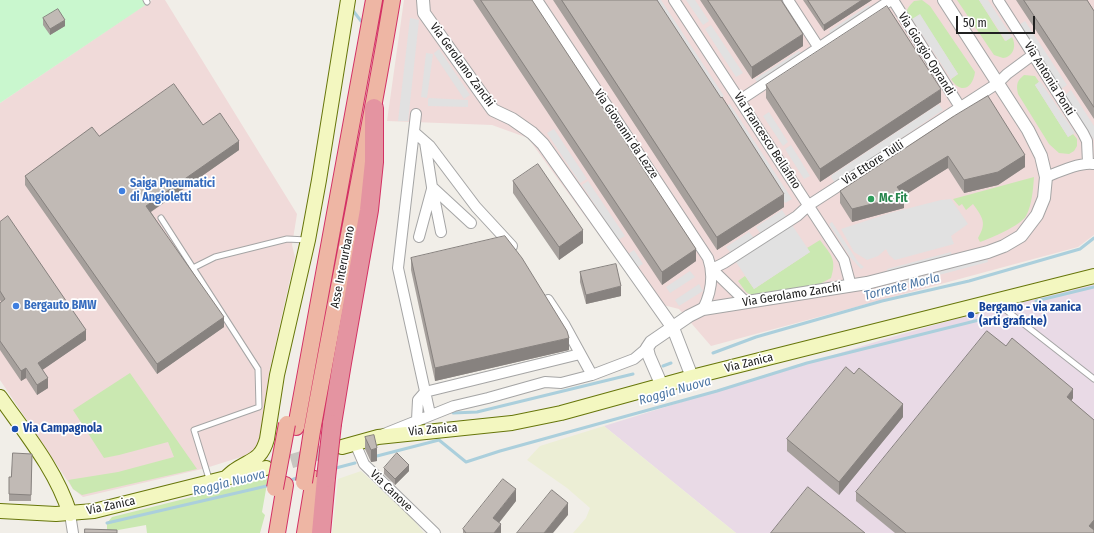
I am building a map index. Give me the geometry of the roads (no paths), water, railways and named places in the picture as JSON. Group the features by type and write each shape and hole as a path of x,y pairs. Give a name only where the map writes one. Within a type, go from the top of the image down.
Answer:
{"highway":[{"name":"Asse Interurbano","path":"277,533 280,486 292,426 304,380 374,0"},
{"path":"305,533 354,251 358,196 392,0"},
{"path":"323,428 342,363 369,210 374,162 374,108"},
{"path":"294,533 314,479"},
{"path":"314,479 321,533"},
{"path":"266,533 280,486"}],"main road":[{"path":"225,479 234,470 257,458 265,447 277,375 308,240 348,0"},
{"name":"Via Zanica","path":"342,447 360,454 378,436 530,420 561,413 692,377 1094,276"},
{"path":"0,397 54,476 70,514"},
{"name":"Via Zanica","path":"0,511 70,514 94,511 266,468"}],"street":[{"name":"Via Gerolamo Zanchi","path":"423,0 424,13 493,110 525,128 543,144 673,328 692,377"},
{"name":"Via Giovanni da Lezze","path":"537,0 708,258 712,269 746,302"},
{"name":"Via Francesco Bellafino","path":"674,0 844,260 850,286"},
{"path":"788,0 819,48"},
{"path":"740,100 892,0"},
{"name":"Via Giorgio Oprandi","path":"892,0 960,107"},
{"name":"Via Gerolamo Zanchi","path":"647,348 651,342 703,309 850,286 884,279 976,256 1004,246 1021,236 1037,215 1044,198 1046,177 1041,156 1028,130 944,0"},
{"name":"Via Antonia Ponti","path":"998,0 1034,54 1087,142 1091,164"},
{"name":"Via Ettore Tulli","path":"712,269 724,263 797,216 809,205 998,83 1007,74 1034,54"},
{"path":"416,114 398,268 430,414"},
{"path":"414,132 430,146 476,207 518,253"},
{"path":"425,142 441,232"},
{"path":"1046,177 1061,171 1091,164"},
{"path":"432,187 471,223"},
{"path":"419,237 432,187"},
{"path":"703,309 708,298 712,269"},
{"path":"544,294 574,341 592,374"},
{"path":"647,348 662,386"},
{"name":"Via Zanica","path":"378,436 430,414 454,406 545,382 561,384 592,374 634,359 647,348"},
{"path":"417,420 418,400 425,392 580,354"},
{"name":"Via Canove","path":"360,454 435,533"},
{"path":"70,514 73,533"}],"lane":[{"path":"161,218 258,369 259,407 194,430 210,483"},
{"path":"193,268 215,257 287,239 308,240"},
{"path":"995,301 1094,379"}],"waterway":[{"name":"Torrente Morla","path":"351,8 361,21"},
{"name":"Torrente Morla","path":"713,353 756,337 882,301 969,281 1080,249 1094,238"},
{"name":"Roggia Nuova","path":"1036,301 1094,287"},
{"name":"Roggia Nuova","path":"377,456 439,440 466,462 500,451 717,391 807,363 987,318"},
{"name":"Torrente Morla","path":"663,366 671,363"},
{"path":"453,413 477,412 633,374"},
{"name":"Roggia Nuova","path":"332,469 355,463"},
{"name":"Roggia Nuova","path":"288,481 300,477"},
{"name":"Roggia Nuova","path":"107,523 271,485"}],"tunnel":[{"path":"271,467 337,448"}],"place":[{"name":"Saiga Pneumatici di Angioletti","path":"122,191"},
{"name":"Mc Fit","path":"871,199"},
{"name":"Bergauto BMW","path":"16,306"},
{"name":"Bergamo - via zanica (arti grafiche)","path":"971,315"},
{"name":"Via Campagnola","path":"15,429"}]}
